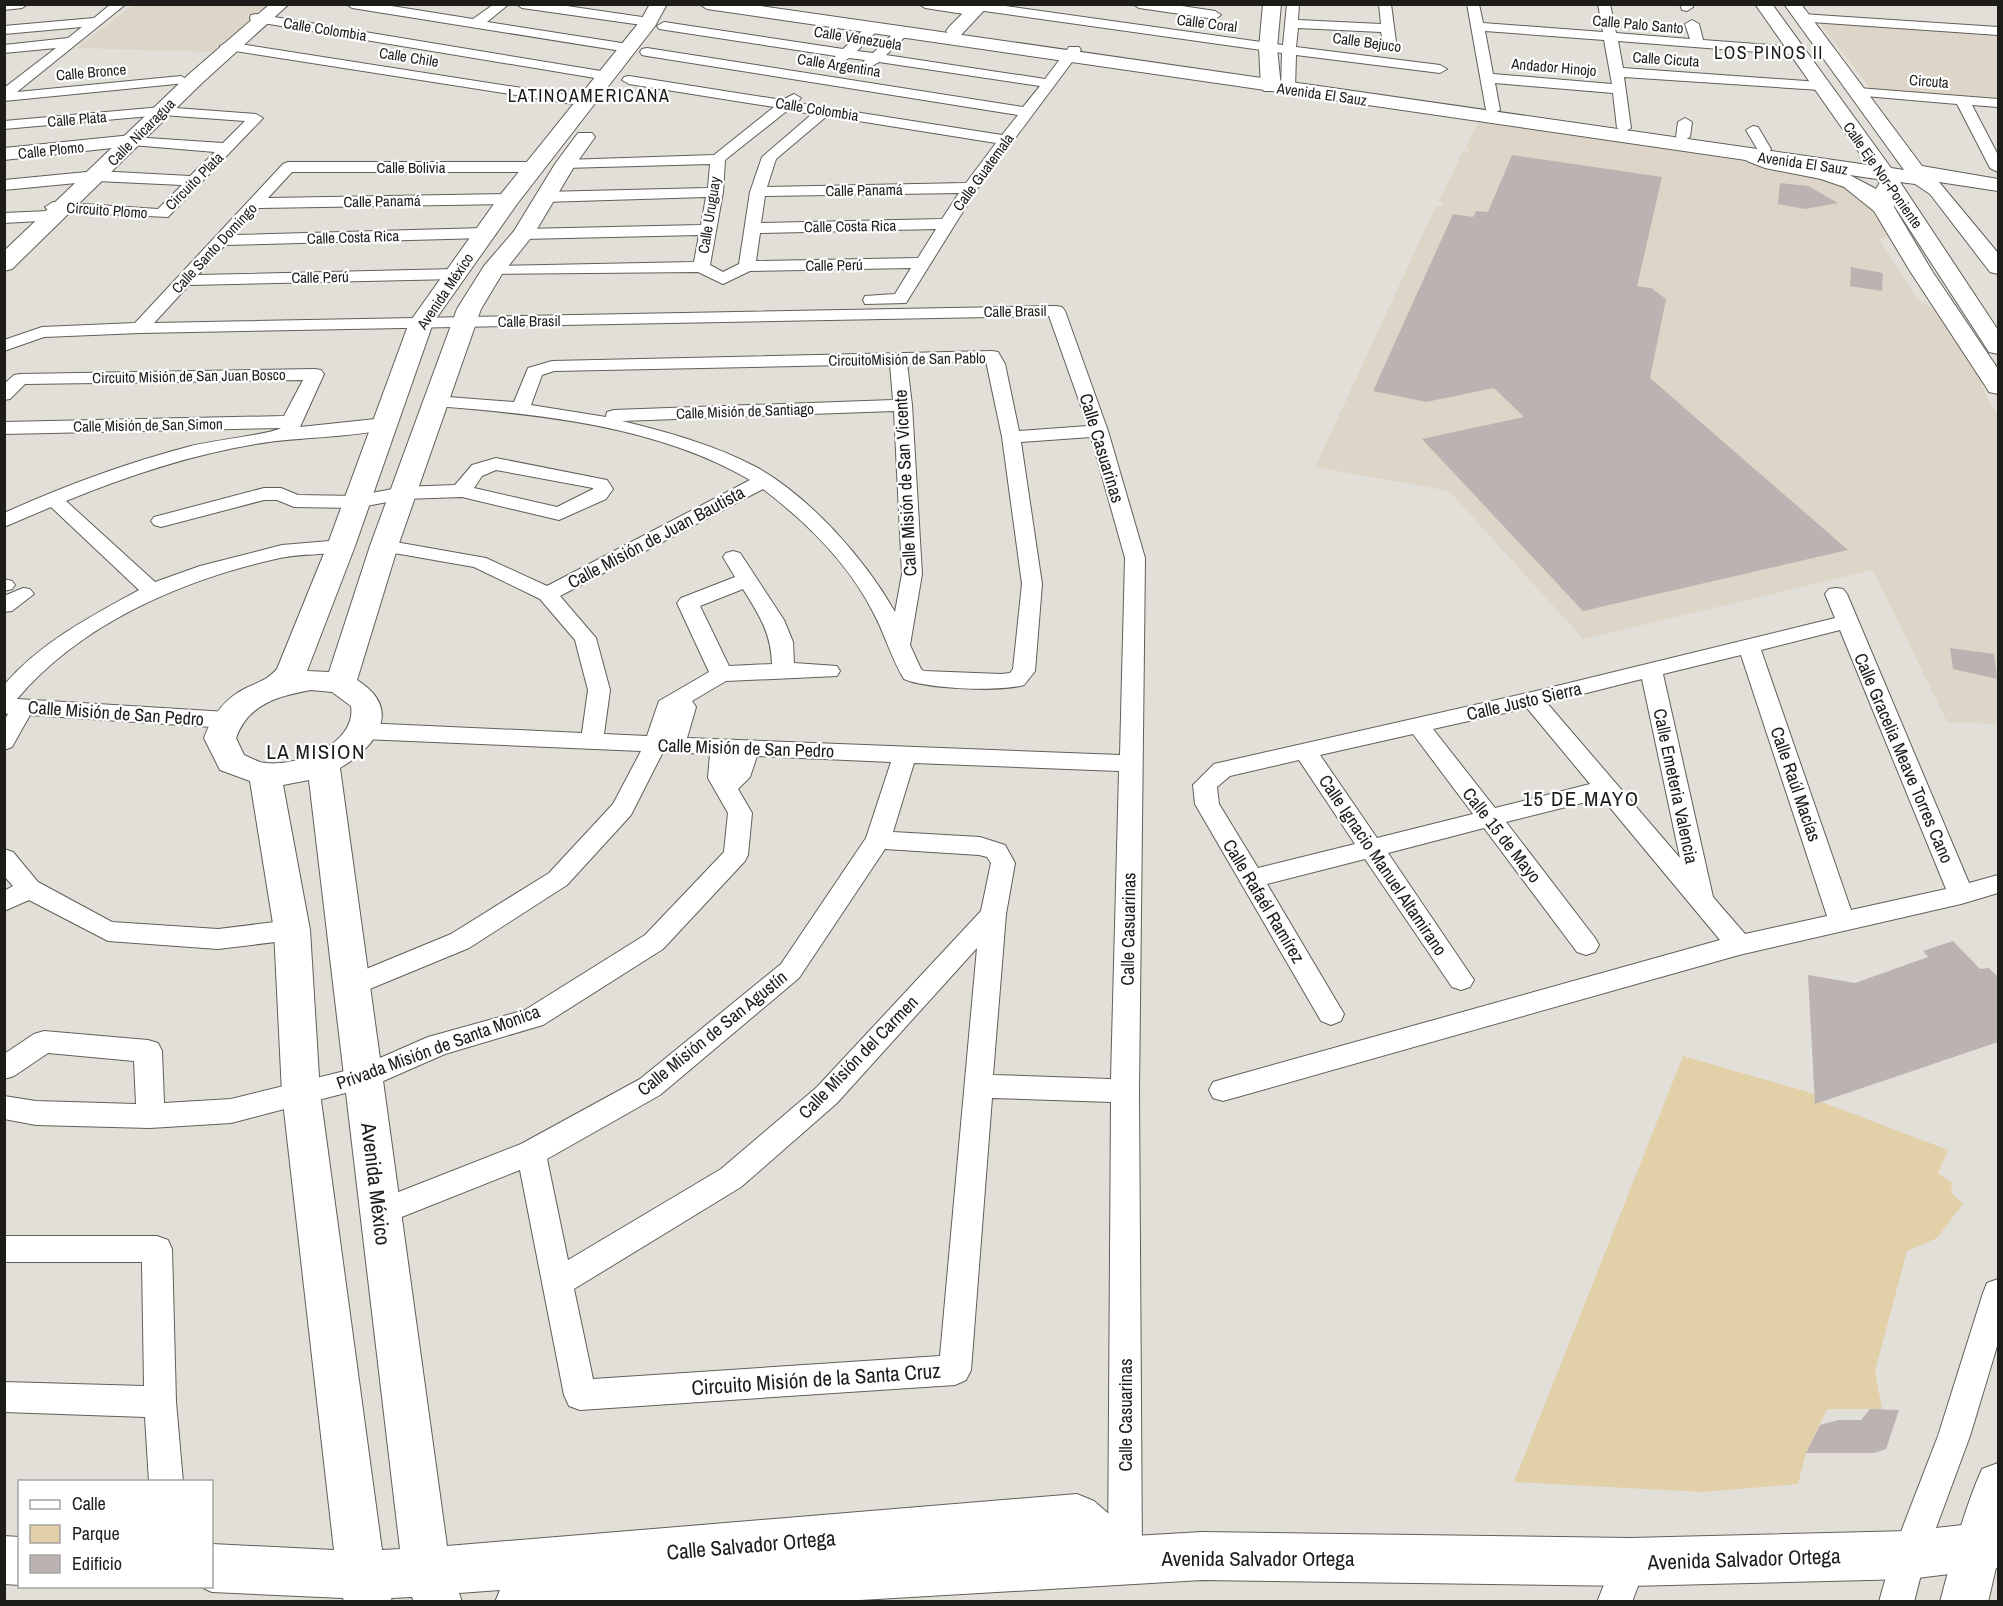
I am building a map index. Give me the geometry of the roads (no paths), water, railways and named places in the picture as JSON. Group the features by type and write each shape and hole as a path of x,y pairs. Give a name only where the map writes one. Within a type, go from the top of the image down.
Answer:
{"main road":[{"name":"Calle Nicaragua","path":"8,255 156,112 264,14 281,4"},
{"name":"Avenida México","path":"341,684 384,546 469,310 492,271 523,234 544,196 657,18 675,4"},
{"name":"Avenida El Sauz","path":"707,4 872,29 1072,53 1501,114 1687,136"},
{"name":"Avenida El Sauz","path":"774,4 949,30 1072,53"},
{"path":"1272,4 1268,48 1279,83"},
{"name":"Calle Eje Nor-Poniente","path":"1763,4 1884,174 1998,347"},
{"path":"1768,4 1787,21 1800,16"},
{"path":"949,30 973,6"},
{"name":"Calle Eje Nor-Poniente","path":"1800,16 1998,267"},
{"path":"1782,30 1804,31 1827,51"},
{"name":"Calle Nicaragua","path":"156,112 181,80 230,46"},
{"name":"Avenida México","path":"279,686 291,672 341,546 384,424 430,310 509,199 586,102 618,78"},
{"name":"Avenida El Sauz","path":"1501,114 1687,136 1759,153 1928,179"},
{"name":"Calle Plomo","path":"4,154 126,142"},
{"path":"1759,153 1770,164 1834,174 1868,191 1883,207 1998,387"},
{"path":"1883,207 1884,174"},
{"path":"1928,179 1998,185"},
{"path":"430,310 469,310"},
{"path":"311,680 341,684 359,694 368,709 368,720 363,731 347,750 323,764 295,772 266,774 231,762 220,738 227,720 246,702 279,686 311,680"},
{"name":"Avenida México","path":"323,764 379,1213 432,1587"},
{"path":"213,1568 364,1588 301,1093 292,930 266,774"},
{"path":"1964,1602 1988,1546 1998,1485"},
{"name":"Calle Salvador Ortega","path":"364,1588 432,1587 1077,1517 1125,1559"},
{"name":"Avenida Salvador Ortega","path":"519,1602 882,1587 1125,1559 1202,1556 1622,1582 1988,1546"}],"street":[{"path":"4,6 22,4"},
{"path":"4,96 120,4"},
{"name":"Calle Argentina","path":"352,4 1026,112"},
{"path":"475,24 503,4"},
{"name":"Calle Venezuela","path":"522,4 657,18 847,53 1047,83"},
{"name":"Calle Coral","path":"925,4 973,6 1183,37 1268,48 1289,48"},
{"path":"1041,15 1051,4"},
{"path":"1139,4 1211,14 1183,37"},
{"path":"1279,83 1289,48 1293,4"},
{"path":"1385,4 1391,62"},
{"path":"1473,4 1487,78 1501,114"},
{"path":"1604,4 1617,72 1624,128"},
{"path":"1830,7 1874,10 1882,24"},
{"path":"442,19 457,9"},
{"path":"1904,11 1911,26"},
{"name":"Calle Colombia","path":"264,14 436,48 1005,140"},
{"path":"1800,16 1998,31"},
{"path":"4,30 96,22"},
{"path":"1292,24 1388,28"},
{"path":"1692,24 1698,45"},
{"name":"Calle Palo Santo","path":"1477,26 1797,51"},
{"name":"Calle Uruguay","path":"747,266 722,287 701,267 715,192 718,159 785,104 820,79 872,29"},
{"path":"747,266 758,192 769,157 902,33"},
{"path":"4,49 71,42"},
{"path":"360,66 402,42"},
{"name":"Calle Chile","path":"230,46 586,102"},
{"path":"401,72 436,48"},
{"name":"Calle Bejuco","path":"1289,48 1440,69"},
{"name":"Calle Guatemala","path":"469,310 900,299 970,188 1047,83 1072,53"},
{"name":"Calle Cicuta","path":"1617,72 1820,86"},
{"name":"Andador Hinojo","path":"1487,78 1619,89"},
{"name":"Calle Bronce","path":"4,96 181,80"},
{"name":"Circuta","path":"1858,92 1998,103"},
{"path":"1962,100 1998,168"},
{"name":"Calle Plata","path":"4,125 156,112"},
{"name":"Circuito Plata","path":"156,112 256,118 162,214"},
{"path":"1753,130 1759,153"},
{"name":"Circuito Plata","path":"126,142 226,148"},
{"path":"565,164 718,159"},
{"name":"Calle Bolivia","path":"288,167 535,167"},
{"name":"Calle Santo Domingo","path":"144,323 288,167"},
{"name":"Circuito Plomo","path":"4,185 91,176 194,181"},
{"name":"Calle Panamá","path":"758,192 970,188"},
{"path":"544,196 715,192"},
{"name":"Calle Panamá","path":"256,203 509,199"},
{"name":"Circuito Plomo","path":"4,218 54,211 162,214"},
{"name":"Calle Costa Rica","path":"753,228 946,224"},
{"path":"523,234 708,230"},
{"name":"Calle Costa Rica","path":"221,240 484,233"},
{"name":"Calle Perú","path":"747,266 921,263"},
{"path":"492,271 701,267"},
{"name":"Calle Perú","path":"185,280 455,274"},
{"name":"Calle Brasil","path":"4,346 42,332 144,323 430,310 1056,311"},
{"name":"Calle Casuarinas","path":"1056,311 1099,431 1135,558 1125,1091 1125,1559"},
{"name":"CircuitoMisión de San Pablo","path":"521,407 534,372 552,366 992,356 996,364 1011,437 1032,584 1024,671 1016,680 921,678 912,674 900,643"},
{"name":"Calle Misión de San Vicente","path":"897,359 903,405 912,574 900,643"},
{"name":"Circuito Misión de San Juan Bosco","path":"4,395 20,379 315,374 290,428"},
{"path":"435,401 521,407 587,417 660,435 725,460 764,480 818,526 873,594 900,643"},
{"name":"Calle Misión de Santiago","path":"587,417 903,405"},
{"path":"4,521 52,498 115,474 199,450 290,428 384,424"},
{"name":"Calle Misión de San Simon","path":"4,428 290,428"},
{"path":"1011,437 1099,431"},
{"path":"161,520 264,494 281,494 294,501 356,502 403,493 462,491 559,514 599,495 603,489 600,484 496,464 484,465 474,471 462,491"},
{"name":"Calle Misión de Juan Bautista","path":"548,594 764,480"},
{"path":"52,498 152,591"},
{"path":"4,742 11,704 26,674 89,626 152,591 207,570 282,551 341,546"},
{"path":"384,546 479,562 548,594 585,638 599,690 592,741"},
{"path":"733,557 773,620 782,642 783,670"},
{"path":"721,674 688,603 748,579"},
{"name":"Calle Gracelia Meave Torres Cano","path":"1836,594 1961,895"},
{"name":"Calle Justo Sierra","path":"1204,784 1222,770 1532,699 1847,622"},
{"name":"Calle Raúl Macías","path":"1749,646 1842,922"},
{"path":"351,986 460,941 558,879 622,809 665,744 685,707 678,699 721,674 783,670 829,671"},
{"name":"Calle Emeteria Valencia","path":"1651,670 1702,901"},
{"path":"1532,699 1739,945"},
{"name":"Calle Misión de San Pedro","path":"11,704 227,720"},
{"name":"Calle 15 de Mayo","path":"1418,725 1586,945"},
{"name":"Calle Misión de San Pedro","path":"363,731 1130,763"},
{"name":"Privada Misión de Santa Monica","path":"4,1107 36,1113 150,1116 231,1111 362,1078 438,1045 532,1018 654,942 736,855 740,813 720,778 722,746"},
{"path":"724,788 738,777 748,747"},
{"name":"Calle Ignacio Manuel Altamirano","path":"1305,751 1461,980"},
{"name":"Calle Misión de San Agustín","path":"379,1213 531,1153 650,1087 790,971 878,840 905,755"},
{"name":"Calle Rafaél Ramírez","path":"1204,784 1207,804 1331,1014"},
{"path":"1252,879 1607,788"},
{"name":"Circuito Misión de la Santa Cruz","path":"531,1153 580,1395 955,1370 993,914 1003,863 996,851 980,846 878,840"},
{"path":"4,858 29,889 108,931 218,939 292,930"},
{"path":"1223,1090 1739,945 1961,895 1998,884"},
{"path":"4,902 29,889"},
{"name":"Calle Misión del Carmen","path":"558,1282 731,1178 827,1095 993,914"},
{"path":"4,1068 44,1042 148,1051 150,1116"},
{"path":"979,1086 1125,1091"},
{"path":"4,1249 157,1249 160,1402 166,1480"},
{"path":"1896,1602 1909,1555 1954,1436 1998,1293"},
{"path":"4,1397 160,1402"}],"district":[{"name":"LOS PINOS II","path":"1769,52"},
{"name":"LATINOAMERICANA","path":"589,95"},
{"name":"LA MISION","path":"316,751"},
{"name":"15 DE MAYO","path":"1581,798"}]}
